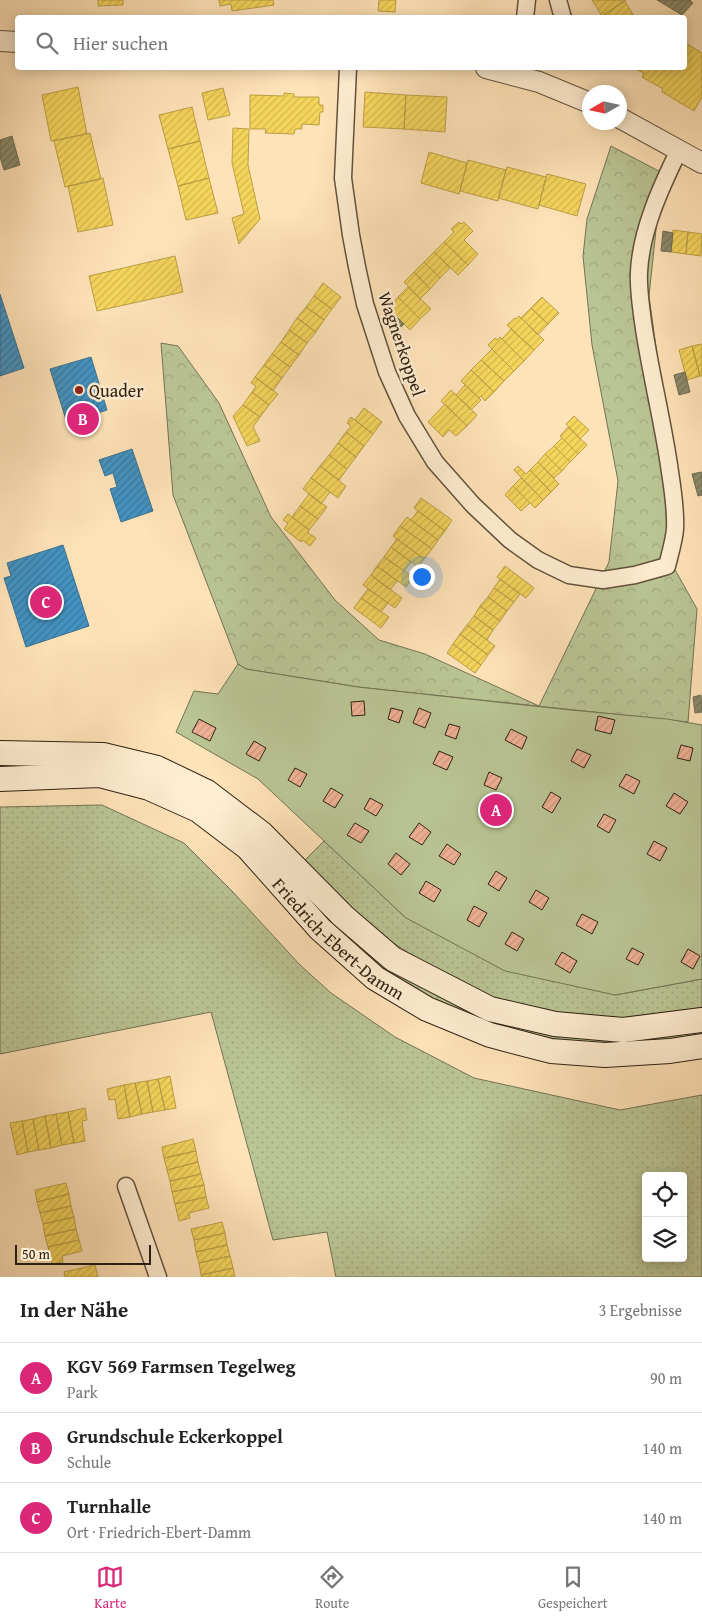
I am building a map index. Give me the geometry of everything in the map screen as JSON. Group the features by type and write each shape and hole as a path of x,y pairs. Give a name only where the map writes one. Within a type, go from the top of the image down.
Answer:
{"main road":[{"name":"Friedrich-Ebert-Damm","path":"0,753 103,755 157,768 207,792 261,832 343,916 393,959 490,1009 555,1024 622,1030 702,1020"},
{"name":"Friedrich-Ebert-Damm","path":"0,779 99,775 149,788 198,810 248,848 320,929 375,978 427,1009 490,1035 551,1051 605,1055 670,1051 702,1046"}],"street":[{"path":"525,15 527,0"},
{"path":"558,0 562,15"},
{"path":"0,41 15,42"},
{"name":"Wagnerkoppel","path":"348,70 344,178 350,226 365,304 387,372 407,416 435,462 473,505 510,540 538,560 569,575 603,580 635,575 667,566 675,530 675,508 667,450 646,346 639,272 653,206 679,150"},
{"path":"494,70 539,82 582,101"},
{"path":"627,122 702,163"},
{"path":"126,1186 158,1277"}],"green space":[{"path":"611,146 674,179 659,201 649,296 681,532 674,568 697,609 688,722 358,687 246,669 238,664 173,495 161,343 178,346 219,403 271,517 335,600 379,640 425,654 539,706 609,562 618,481 592,345 583,256 587,219"},
{"path":"238,664 246,669 358,687 667,719 702,725 702,979 615,995 505,971 406,918 258,779 176,732 194,691 218,694"},
{"path":"67,761 116,767 152,775 175,784 210,803 252,835 332,921 372,954 414,981 458,1004 504,1020 551,1031 600,1036 650,1035 702,1029 702,1037 652,1043 603,1044 554,1039 507,1028 461,1012 417,991 376,964 337,932 249,838 205,805 177,791 150,781 106,770 72,767 13,769 13,762"},
{"path":"102,805 184,843 232,891 300,965 331,993 395,1037 474,1078 620,1110 702,1095 702,1277 336,1277 327,1232 273,1240 211,1012 0,1054 0,807"},
{"path":"324,841 406,918 615,995 702,979 702,1010 642,1019 546,1013 495,998 446,977 384,937 332,891 303,862"}],"building: Wohnen":[{"path":"98,0 123,0 123,5 98,6"},
{"path":"219,0 273,0 274,5 232,11 231,4 220,6"},
{"path":"379,0 396,0 395,12 378,11"},
{"path":"592,0 626,0 604,15 601,15"},
{"path":"625,1 633,15 604,15"},
{"path":"687,44 702,53 702,97 694,111 662,92 663,89 642,77 644,73 637,70 687,70"},
{"path":"78,87 87,134 51,141 42,95"},
{"path":"223,88 230,115 208,120 202,93"},
{"path":"365,92 406,95 404,129 363,127"},
{"path":"284,93 294,94 294,97 319,97 319,105 323,105 323,112 320,112 319,125 302,124 302,129 295,129 294,134 265,133 266,129 250,129 250,95 284,96"},
{"path":"406,95 447,97 445,132 404,129"},
{"path":"192,107 200,141 168,149 159,115"},
{"path":"233,128 249,129 248,165 260,219 239,244 232,218 244,214 232,163"},
{"path":"90,133 101,179 65,187 54,141"},
{"path":"200,141 209,178 178,186 168,149"},
{"path":"429,152 467,163 459,194 421,183"},
{"path":"468,160 506,170 498,201 460,191"},
{"path":"507,167 546,177 538,209 498,198"},
{"path":"547,174 586,184 577,216 539,205"},
{"path":"103,178 113,225 78,232 68,186"},
{"path":"209,178 218,213 186,220 178,186"},
{"path":"459,222 461,224 464,222 473,231 464,240 478,254 468,265 444,242 454,232 451,229"},
{"path":"673,230 688,232 686,254 671,252"},
{"path":"688,232 702,234 701,256 686,254"},
{"path":"444,242 468,265 458,275 434,252"},
{"path":"434,252 450,268 440,278 424,262"},
{"path":"175,256 183,292 97,311 89,276"},
{"path":"424,262 440,278 430,289 414,272"},
{"path":"414,272 430,289 420,299 404,282"},
{"path":"323,283 341,297 332,309 314,296"},
{"path":"408,287 431,309 420,319 398,297"},
{"path":"314,296 332,309 324,320 306,307"},
{"path":"398,297 420,319 410,330 388,308"},
{"path":"542,297 559,313 548,324 531,308"},
{"path":"306,307 324,320 316,332 297,318"},
{"path":"531,308 548,324 538,335 521,318"},
{"path":"519,316 544,340 534,350 507,325"},
{"path":"297,318 316,332 307,343 289,330"},
{"path":"511,329 534,350 524,361 502,339"},
{"path":"289,330 307,343 299,355 281,342"},
{"path":"500,337 524,361 514,371 488,345 495,338 497,340"},
{"path":"281,342 299,355 290,367 272,354"},
{"path":"702,344 702,376 700,376 692,346"},
{"path":"692,346 700,376 687,380 679,350"},
{"path":"492,349 514,371 504,381 481,360"},
{"path":"272,354 290,367 282,378 264,365"},
{"path":"481,360 504,381 494,392 471,370"},
{"path":"264,365 282,378 273,391 255,377"},
{"path":"471,370 494,392 485,401 481,396 479,398 461,381"},
{"path":"255,377 278,394 269,405 252,392 256,386 251,383"},
{"path":"465,385 481,400 471,410 456,395"},
{"path":"451,390 477,415 467,426 441,401"},
{"path":"252,392 269,405 260,417 243,405"},
{"path":"445,404 467,426 456,436 449,430 443,437 428,422"},
{"path":"243,405 260,417 253,427 260,441 247,446 233,416"},
{"path":"364,408 382,422 373,434 355,420"},
{"path":"574,416 589,430 580,439 566,424"},
{"path":"351,417 373,434 364,446 346,432 351,426 347,423"},
{"path":"568,427 587,445 578,454 560,436"},
{"path":"346,432 364,446 356,457 338,443"},
{"path":"562,438 578,454 570,462 554,446"},
{"path":"338,443 356,457 347,469 329,455"},
{"path":"554,446 570,462 562,471 545,454"},
{"path":"545,454 562,471 554,478 538,462"},
{"path":"329,455 347,469 339,480 320,466"},
{"path":"538,462 559,484 551,492 530,470"},
{"path":"320,466 346,486 338,498 311,478"},
{"path":"518,466 526,474 530,470 551,492 543,500 514,470"},
{"path":"311,478 330,492 321,504 303,489"},
{"path":"521,478 543,500 535,508 513,486"},
{"path":"513,486 530,503 521,511 505,495"},
{"path":"309,494 327,507 318,519 300,506"},
{"path":"421,498 452,520 445,531 414,508"},
{"path":"300,506 318,519 309,530 292,517"},
{"path":"418,511 445,531 438,540 411,520"},
{"path":"288,514 309,530 308,533 316,538 310,546 302,540 301,542 284,529 288,523 283,520"},
{"path":"407,517 438,540 432,549 400,526"},
{"path":"400,526 432,549 424,559 393,536"},
{"path":"397,539 424,559 418,567 391,547"},
{"path":"391,547 411,562 404,571 384,557"},
{"path":"384,557 413,577 406,587 377,566"},
{"path":"377,566 397,581 390,590 371,575"},
{"path":"505,566 534,588 526,598 497,577"},
{"path":"371,575 402,598 395,608 363,585"},
{"path":"500,579 520,594 514,602 494,588"},
{"path":"494,588 514,602 507,611 488,597"},
{"path":"368,589 388,603 381,612 361,598"},
{"path":"488,597 507,611 500,621 480,606"},
{"path":"361,598 389,617 381,628 354,608"},
{"path":"480,606 500,621 493,630 474,616"},
{"path":"474,616 493,630 487,640 467,625"},
{"path":"467,625 495,646 488,655 460,634"},
{"path":"460,634 488,655 481,665 453,644"},
{"path":"453,644 481,665 475,673 447,653"},
{"path":"170,1076 176,1108 165,1110 158,1079"},
{"path":"158,1079 165,1110 153,1112 147,1081"},
{"path":"147,1081 153,1112 142,1114 135,1083"},
{"path":"135,1083 142,1114 130,1117 124,1085"},
{"path":"124,1085 130,1117 118,1119 115,1099 109,1100 107,1089"},
{"path":"85,1108 87,1120 82,1121 85,1141 74,1143 68,1112"},
{"path":"68,1112 74,1143 62,1145 56,1114"},
{"path":"56,1114 62,1145 51,1148 45,1116"},
{"path":"45,1116 51,1148 39,1150 33,1119"},
{"path":"33,1119 39,1150 28,1152 22,1121"},
{"path":"22,1121 28,1152 17,1155 10,1123"},
{"path":"193,1139 196,1151 164,1158 162,1147"},
{"path":"196,1151 198,1162 167,1170 164,1158"},
{"path":"198,1162 201,1174 170,1181 167,1170"},
{"path":"201,1174 204,1185 172,1192 170,1181"},
{"path":"66,1183 69,1194 37,1202 35,1190"},
{"path":"204,1185 206,1197 175,1204 172,1192"},
{"path":"69,1194 71,1206 40,1213 37,1202"},
{"path":"206,1197 209,1208 189,1213 190,1218 179,1221 175,1204"},
{"path":"71,1206 74,1217 43,1224 40,1213"},
{"path":"74,1217 76,1229 45,1236 43,1224"},
{"path":"222,1222 225,1233 194,1240 191,1229"},
{"path":"76,1229 79,1240 48,1247 45,1236"},
{"path":"225,1233 227,1245 196,1252 194,1240"},
{"path":"79,1240 82,1251 62,1256 63,1262 52,1264 48,1247"},
{"path":"227,1245 230,1256 199,1263 196,1252"},
{"path":"230,1256 233,1268 201,1275 199,1263"},
{"path":"95,1265 98,1277 65,1277 64,1272"},
{"path":"233,1268 235,1277 202,1277 201,1275"}],"building: Schulen":[{"path":"0,294 24,368 0,376"},
{"name":"Quader","path":"91,357 107,410 67,423 50,369"},
{"path":"132,449 153,511 121,522 110,489 117,487 113,473 105,476 99,460"},
{"path":"63,545 89,626 26,647 4,578 11,576 7,563"}],"building: Industrie":[{"path":"657,0 690,0 693,3 682,15"},
{"path":"12,136 20,165 4,170 0,157 0,140"},
{"path":"663,231 673,233 671,252 661,251"},
{"path":"392,312 404,324 398,330 386,318"},
{"path":"685,372 690,392 679,395 674,375"},
{"path":"702,472 702,495 698,496 692,474"},
{"path":"701,695 702,712 695,713 693,697"}],"building: Sonstige":[{"path":"364,701 365,715 352,716 351,702"},
{"path":"391,708 403,711 399,723 388,719"},
{"path":"419,708 431,713 425,728 413,723"},
{"path":"598,716 615,720 611,734 595,730"},
{"path":"199,719 216,728 210,741 192,732"},
{"path":"449,724 460,727 456,739 445,735"},
{"path":"511,729 527,737 522,749 505,740"},
{"path":"254,741 266,748 259,761 246,754"},
{"path":"681,745 693,748 690,761 677,758"},
{"path":"577,749 591,755 584,768 571,761"},
{"path":"439,751 453,757 447,770 433,764"},
{"path":"295,768 307,774 300,787 288,780"},
{"path":"489,772 502,778 496,790 484,785"},
{"path":"626,774 640,781 634,794 619,786"},
{"path":"331,788 343,795 335,808 323,801"},
{"path":"551,792 561,798 552,813 542,807"},
{"path":"674,793 688,802 680,814 666,806"},
{"path":"370,798 383,805 376,816 364,809"},
{"path":"604,814 616,820 609,833 597,826"},
{"path":"355,823 369,831 361,843 347,835"},
{"path":"419,823 431,832 422,845 409,837"},
{"path":"654,841 667,848 660,861 647,854"},
{"path":"447,844 461,854 454,865 439,856"},
{"path":"396,853 410,864 401,875 388,864"},
{"path":"496,871 507,878 499,891 488,884"},
{"path":"426,881 441,890 434,902 419,893"},
{"path":"536,890 549,898 542,910 529,902"},
{"path":"474,906 487,913 479,927 467,920"},
{"path":"582,914 598,922 592,934 576,925"},
{"path":"512,932 524,939 517,951 505,944"},
{"path":"632,948 644,954 638,965 626,959"},
{"path":"688,949 700,956 693,969 681,962"},
{"path":"562,952 577,961 570,973 555,964"}],"place":[{"name":"Quader","path":"79,390"},
{"name":"Grundschule Eckerkoppel","path":"83,419"},
{"name":"Turnhalle","path":"46,602"},
{"name":"KGV 569 Farmsen Tegelweg","path":"496,810"}]}
